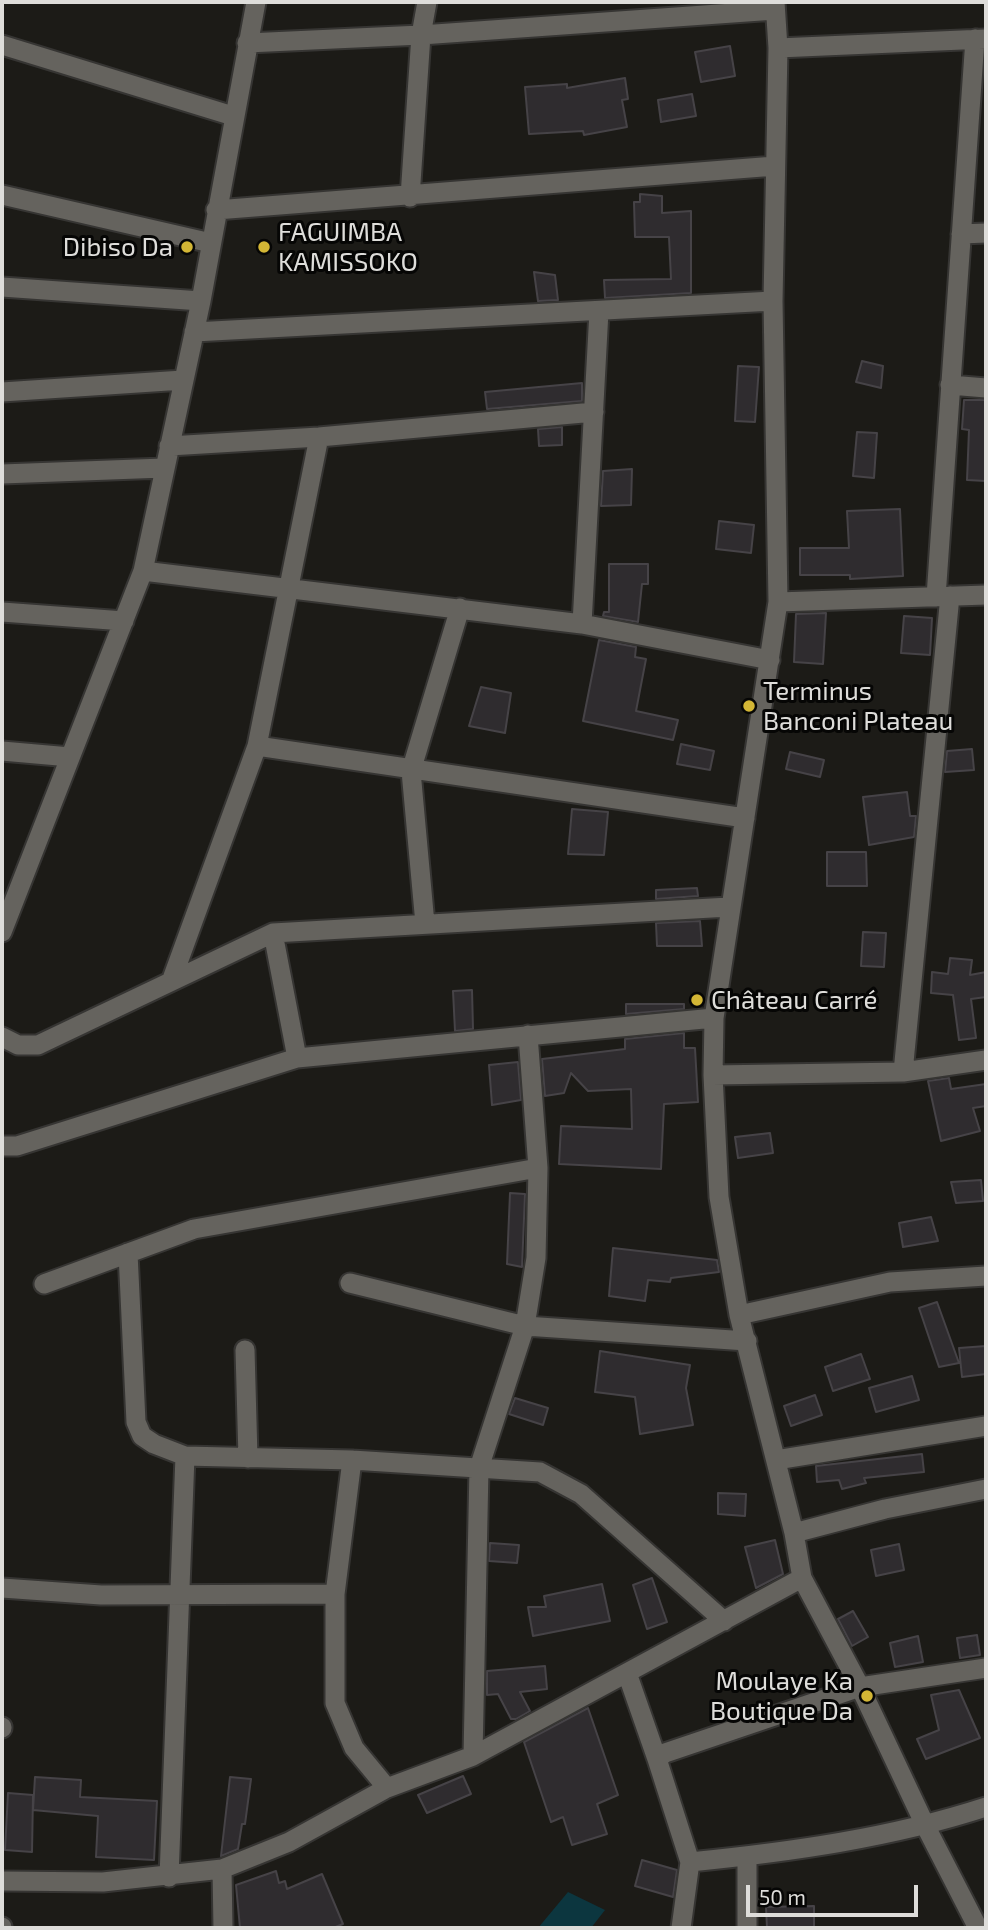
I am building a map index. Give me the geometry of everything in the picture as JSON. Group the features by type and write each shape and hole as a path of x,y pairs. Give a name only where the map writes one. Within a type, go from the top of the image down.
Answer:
{"street":[{"path":"3,925 144,571 201,301 256,2"},
{"path":"410,197 421,35 427,2"},
{"path":"247,43 421,35 775,6 778,48 773,301 778,602 729,907 725,961 714,1018 713,1075 719,1197 739,1315 794,1533 802,1577 860,1687 926,1827 978,1928"},
{"path":"778,48 980,39 950,385 943,597 903,1072"},
{"path":"2,46 233,116"},
{"path":"216,210 410,197 775,166"},
{"path":"2,195 211,243"},
{"path":"961,234 986,233"},
{"path":"2,287 201,301"},
{"path":"194,332 773,301"},
{"path":"582,624 599,311"},
{"path":"2,392 183,380"},
{"path":"950,385 986,388"},
{"path":"169,446 319,437 594,412"},
{"path":"172,979 257,746 319,437"},
{"path":"2,474 164,468"},
{"path":"144,571 582,624 770,660"},
{"path":"778,602 986,596"},
{"path":"425,924 411,771 460,608"},
{"path":"2,612 124,621"},
{"path":"257,746 411,771 745,818"},
{"path":"2,751 71,757"},
{"path":"2,1037 18,1045 38,1045 172,979 274,933 729,907"},
{"path":"274,933 297,1058"},
{"path":"2,1146 17,1146 297,1058 714,1018"},
{"path":"473,1756 479,1468 525,1326 536,1258 538,1168 528,1035"},
{"path":"713,1075 903,1072 986,1060"},
{"path":"44,1284 194,1229 538,1168"},
{"path":"128,1253 136,1422 142,1436 153,1444 186,1456 352,1460 540,1472 582,1494 724,1621"},
{"path":"739,1315 890,1282 986,1276"},
{"path":"350,1283 525,1326 747,1341"},
{"path":"245,1350 248,1458"},
{"path":"776,1460 986,1426"},
{"path":"169,1877 186,1456"},
{"path":"352,1460 335,1594 335,1703 354,1748 387,1787"},
{"path":"794,1533 885,1509 986,1489"},
{"path":"2,1881 103,1882 169,1877 222,1869 289,1842 387,1787 473,1756 802,1577"},
{"path":"2,1588 100,1595 335,1594"},
{"path":"657,1759 666,1753 860,1687 986,1668"},
{"path":"628,1673 690,1862 681,1928"},
{"path":"690,1862 747,1856 926,1827 986,1807"},
{"path":"747,1856 747,1928"},
{"path":"222,1869 223,1928"}],"water":[{"path":"568,1892 605,1910 591,1928 538,1928"}],"building":[{"path":"730,46 735,76 701,82 695,52"},
{"path":"625,78 628,99 622,100 627,127 584,135 583,131 529,134 525,87 567,84 567,88"},
{"path":"692,94 696,116 661,122 658,100"},
{"path":"640,194 662,196 662,213 691,211 691,293 605,298 604,280 671,279 669,237 635,237 634,202 640,202"},
{"path":"534,272 555,275 558,300 538,301"},
{"path":"862,361 883,366 881,388 856,382"},
{"path":"738,366 759,367 755,422 735,421"},
{"path":"582,383 582,401 487,409 485,392"},
{"path":"964,400 986,400 986,481 967,480 969,430 962,429"},
{"path":"562,427 562,445 539,446 538,429"},
{"path":"857,432 877,433 874,478 853,476"},
{"path":"632,469 631,505 601,506 603,471"},
{"path":"900,509 903,576 850,579 850,575 800,575 800,548 849,548 847,511"},
{"path":"719,521 754,525 751,553 716,549"},
{"path":"609,564 648,564 648,584 642,584 638,622 603,616 604,612 609,612"},
{"path":"826,613 823,664 794,662 796,614"},
{"path":"904,616 932,618 930,655 901,653"},
{"path":"599,640 636,647 635,657 646,659 636,711 678,720 673,740 583,721"},
{"path":"481,687 511,693 505,733 469,726"},
{"path":"681,744 714,751 710,770 677,764"},
{"path":"972,749 974,770 945,772 947,751"},
{"path":"790,752 824,760 820,777 786,769"},
{"path":"907,792 910,816 916,816 914,837 869,845 863,797"},
{"path":"572,809 608,812 604,855 568,854"},
{"path":"827,852 866,852 867,886 827,886"},
{"path":"697,888 698,896 656,899 656,890"},
{"path":"700,921 702,946 657,946 656,923"},
{"path":"863,932 886,933 884,967 861,966"},
{"path":"950,958 972,960 970,975 986,972 986,997 971,999 976,1038 959,1040 953,995 931,993 932,972 948,974"},
{"path":"472,990 473,1029 455,1031 453,991"},
{"path":"626,1004 684,1004 684,1009 626,1014"},
{"path":"684,1033 684,1048 695,1048 698,1102 664,1104 661,1169 559,1164 561,1126 632,1129 631,1089 588,1091 571,1073 564,1093 545,1096 542,1059 625,1049 625,1039"},
{"path":"518,1062 521,1100 492,1105 489,1065"},
{"path":"949,1078 951,1089 986,1084 986,1106 973,1108 980,1131 941,1141 928,1081"},
{"path":"770,1133 773,1153 738,1158 735,1137"},
{"path":"981,1180 983,1201 956,1203 951,1182"},
{"path":"510,1193 525,1194 522,1267 507,1264"},
{"path":"931,1217 938,1241 903,1247 899,1223"},
{"path":"613,1248 717,1260 719,1272 671,1278 670,1282 648,1280 645,1301 609,1296"},
{"path":"937,1302 959,1363 939,1367 919,1308"},
{"path":"986,1346 986,1374 962,1377 959,1348"},
{"path":"600,1351 690,1365 686,1388 693,1425 640,1434 635,1397 595,1392"},
{"path":"861,1354 870,1379 833,1391 825,1367"},
{"path":"912,1376 919,1400 876,1412 869,1388"},
{"path":"815,1395 822,1415 791,1426 784,1406"},
{"path":"515,1398 548,1408 543,1425 509,1414"},
{"path":"922,1454 924,1472 864,1478 866,1483 842,1489 839,1480 817,1482 816,1466"},
{"path":"718,1493 746,1494 745,1516 718,1514"},
{"path":"775,1540 783,1574 756,1588 745,1547"},
{"path":"490,1543 519,1545 517,1563 489,1561"},
{"path":"899,1544 904,1570 876,1576 871,1550"},
{"path":"652,1578 667,1622 647,1629 633,1585"},
{"path":"602,1584 610,1621 533,1636 528,1607 546,1607 544,1596"},
{"path":"853,1611 868,1637 852,1646 838,1619"},
{"path":"977,1635 980,1655 960,1658 957,1638"},
{"path":"918,1636 923,1662 895,1667 890,1643"},
{"path":"545,1666 547,1689 520,1692 530,1711 516,1719 511,1719 498,1694 487,1695 487,1671"},
{"path":"959,1690 980,1738 926,1759 917,1739 939,1730 931,1695"},
{"path":"588,1708 618,1795 597,1804 607,1834 572,1845 563,1817 551,1822 524,1742"},
{"path":"463,1776 471,1794 427,1813 418,1795"},
{"path":"35,1777 81,1780 80,1797 157,1801 154,1860 96,1857 98,1816 33,1810"},
{"path":"230,1777 251,1779 245,1824 242,1824 238,1849 221,1856"},
{"path":"8,1793 33,1795 32,1852 5,1850"},
{"path":"642,1860 677,1870 673,1897 635,1886"},
{"path":"276,1871 279,1883 285,1881 287,1889 322,1874 343,1924 333,1928 240,1928 236,1885"},
{"path":"814,1906 814,1928 767,1928 766,1907"}],"place":[{"name":"Dibiso Da","path":"187,247"},
{"name":"FAGUIMBA KAMISSOKO","path":"264,247"},
{"name":"Terminus Banconi Plateau","path":"749,706"},
{"name":"Château Carré","path":"697,1000"},
{"name":"Moulaye Ka Boutique Da","path":"867,1696"}]}
